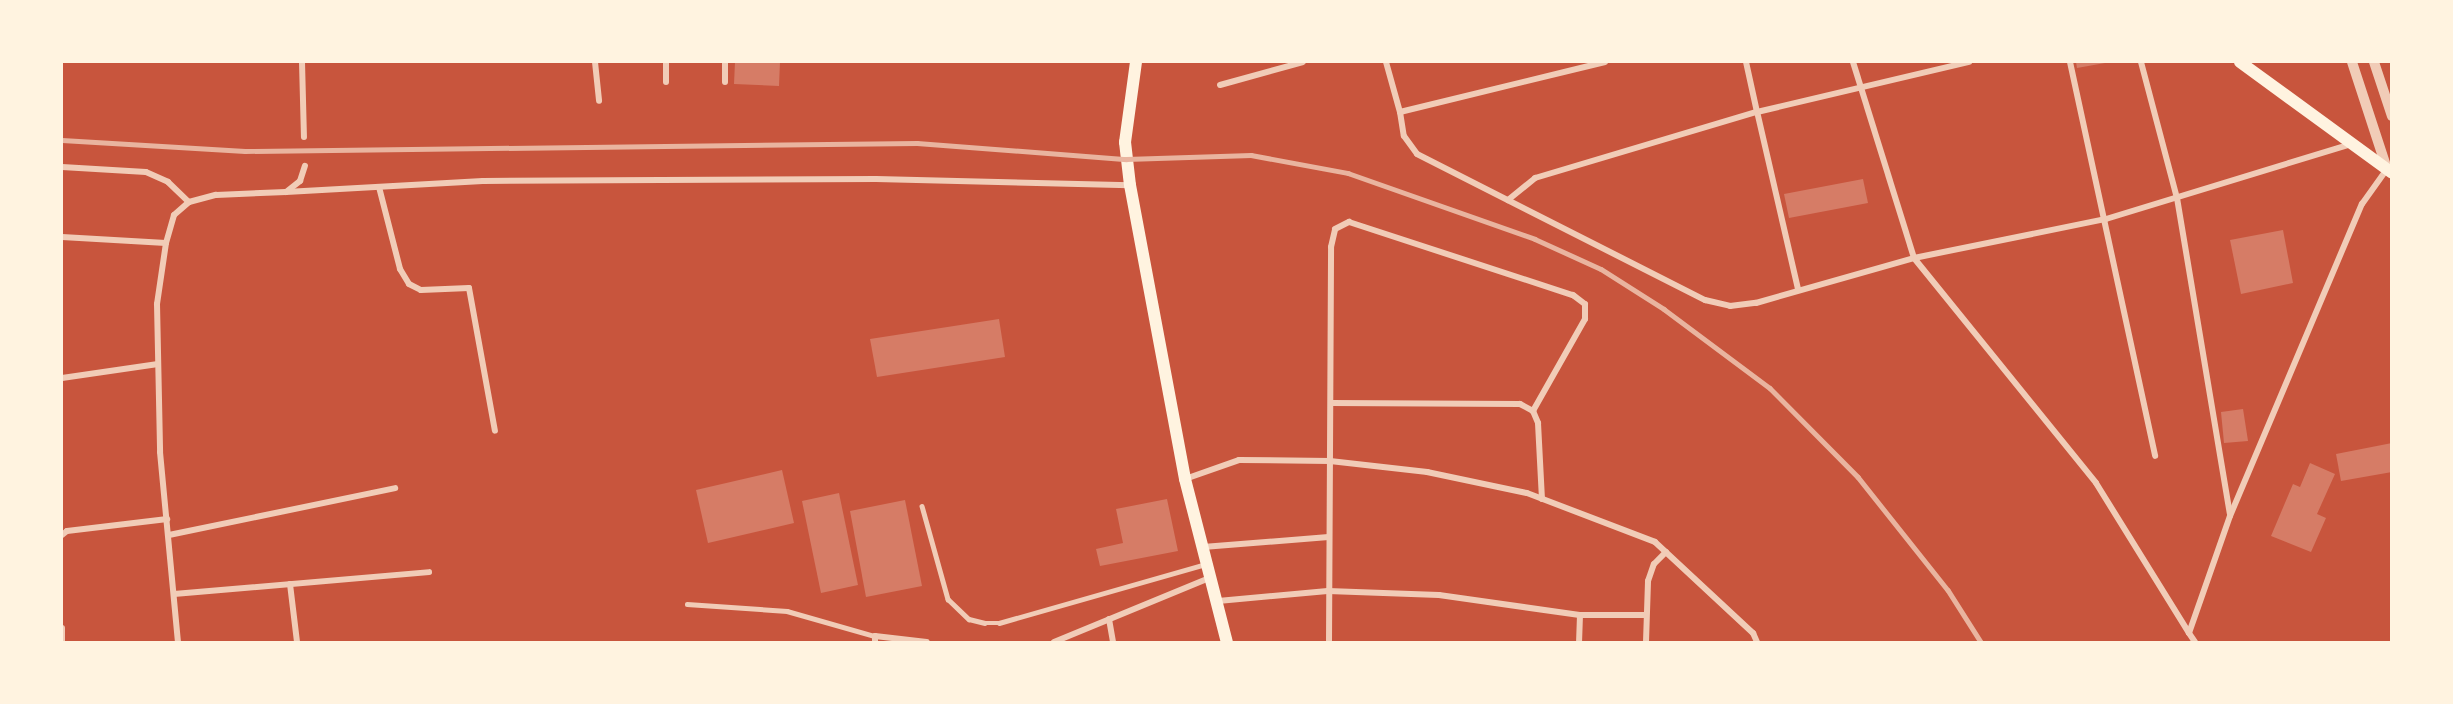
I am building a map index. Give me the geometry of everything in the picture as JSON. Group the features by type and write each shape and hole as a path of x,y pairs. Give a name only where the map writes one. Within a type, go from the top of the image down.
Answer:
{"main road":[{"path":"1136,62 1125,142 1130,185 1185,479 1227,642"},
{"path":"2240,62 2389,171"}],"street":[{"path":"302,62 304,137"},
{"path":"596,62 599,101"},
{"path":"666,62 666,82"},
{"path":"725,62 725,82"},
{"path":"1220,85 1303,62"},
{"path":"1386,62 1404,136 1417,154 1705,300 1730,306 1756,303 1798,289 1914,258 2106,219 2352,144"},
{"path":"1400,112 1605,62"},
{"path":"1746,62 1798,289"},
{"path":"1853,62 1914,258 2096,483 2195,642"},
{"path":"1508,200 1535,178 1553,172 1757,112 1859,85 1969,62"},
{"path":"2070,62 2106,219 2155,456"},
{"path":"2140,62 2177,198 2230,516"},
{"path":"2189,633 2230,516 2362,204 2389,171 2352,62"},
{"path":"2374,62 2391,116"},
{"path":"62,166 147,172 168,182 189,202"},
{"path":"286,192 300,181 305,166"},
{"path":"178,642 160,452 157,304 166,243 174,215 189,202 216,195 483,181 865,179 1130,185"},
{"path":"379,187 400,269 409,285 421,290 469,288 495,431"},
{"path":"1329,642 1331,247 1335,230 1349,222 1573,294 1585,304 1585,319 1533,411"},
{"path":"62,237 166,243"},
{"path":"62,378 158,364"},
{"path":"1331,403 1520,404 1533,411 1538,423 1542,499"},
{"path":"1185,479 1239,460 1330,461 1427,472 1542,499 1655,542 1753,633 1757,642"},
{"path":"169,535 395,488"},
{"path":"62,535 67,531 167,519"},
{"path":"1202,547 1329,537"},
{"path":"1646,642 1645,615 1648,581 1654,564 1666,552"},
{"path":"174,594 429,572"},
{"path":"1054,642 1209,578"},
{"path":"290,584 297,642"},
{"path":"1218,601 1328,591 1439,595 1580,615 1645,615"},
{"path":"1579,642 1580,615"},
{"path":"1109,620 1113,642"},
{"path":"62,628 63,642"},
{"path":"875,639 927,642"}],"lane":[{"path":"922,506 948,599 969,619 985,623 999,623 1206,564"},
{"path":"687,604 787,611 875,639"}],"building":[{"path":"735,62 780,62 779,86 734,84"},
{"path":"2076,62 2105,62 2105,63 2077,68"},
{"path":"1863,179 1868,203 1789,218 1784,194"},
{"path":"2283,230 2293,283 2241,294 2230,240"},
{"path":"999,319 1005,357 877,377 870,339"},
{"path":"2243,409 2248,441 2224,443 2221,412"},
{"path":"2392,443 2392,472 2341,481 2336,454"},
{"path":"2310,463 2335,474 2317,514 2326,518 2311,552 2271,536 2293,484 2300,487"},
{"path":"782,470 794,523 708,543 696,490"},
{"path":"839,493 858,585 821,593 802,501"},
{"path":"1167,499 1178,551 1100,566 1096,549 1123,543 1116,509"},
{"path":"905,500 922,586 866,597 850,511"}],"railway":[{"path":"62,140 245,151 917,143 1126,159 1251,155 1348,173 1535,239 1601,269 1664,309 1770,388 1858,477 1948,590 1981,642"}]}
